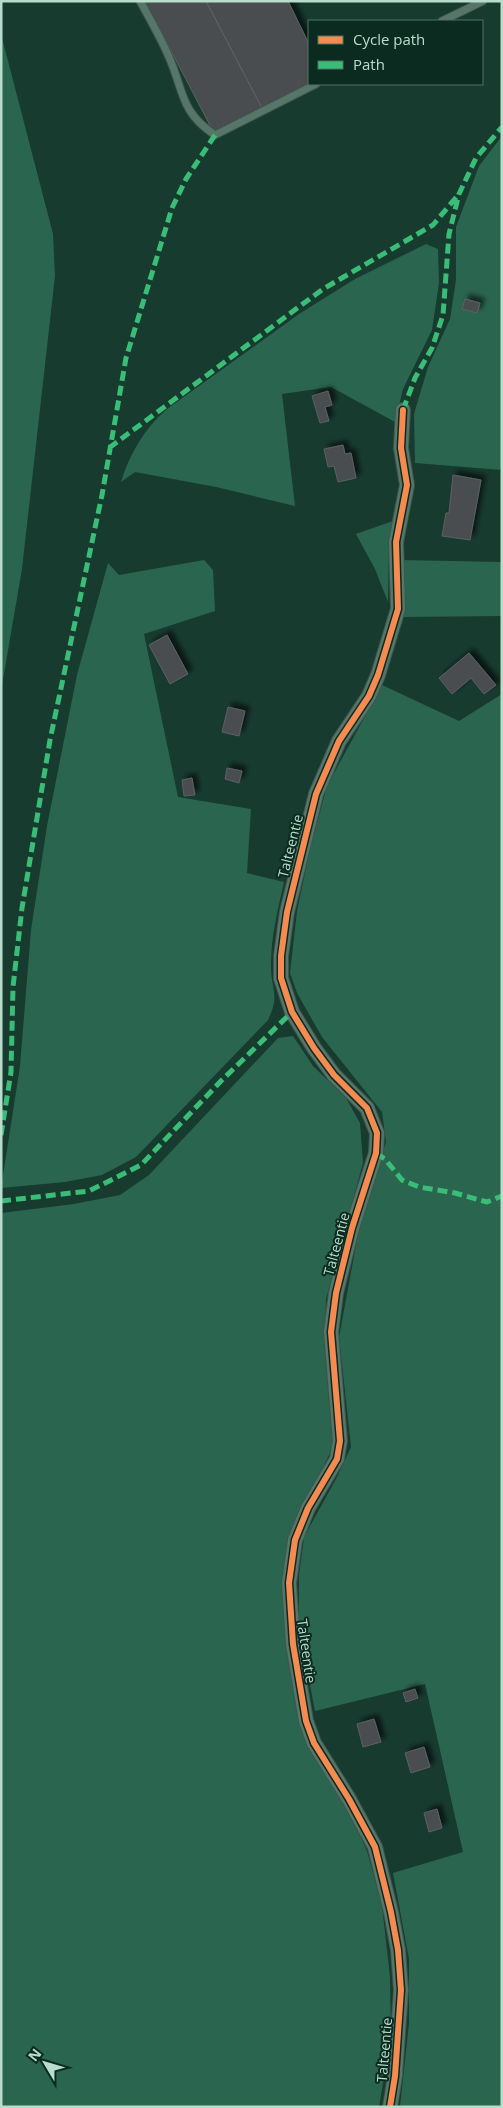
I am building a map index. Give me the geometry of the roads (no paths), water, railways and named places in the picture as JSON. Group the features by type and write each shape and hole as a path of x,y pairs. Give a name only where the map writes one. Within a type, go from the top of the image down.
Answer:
{"street":[{"name":"Talteentie","path":"390,2107 395,2076 401,1990 398,1950 391,1912 375,1847 349,1798 314,1743 306,1721 293,1644 289,1583 295,1540 308,1508 337,1459 340,1441 331,1332 336,1293 352,1228 376,1153 377,1133 367,1108 334,1075 314,1048 292,1012 281,978 281,956 287,912 316,794 339,741 369,696 378,675 398,609 396,542 407,485 401,448 403,410"}],"lane":[{"path":"140,1 169,56 188,109 199,124 215,135 314,85"},
{"path":"444,20 482,1"}]}
